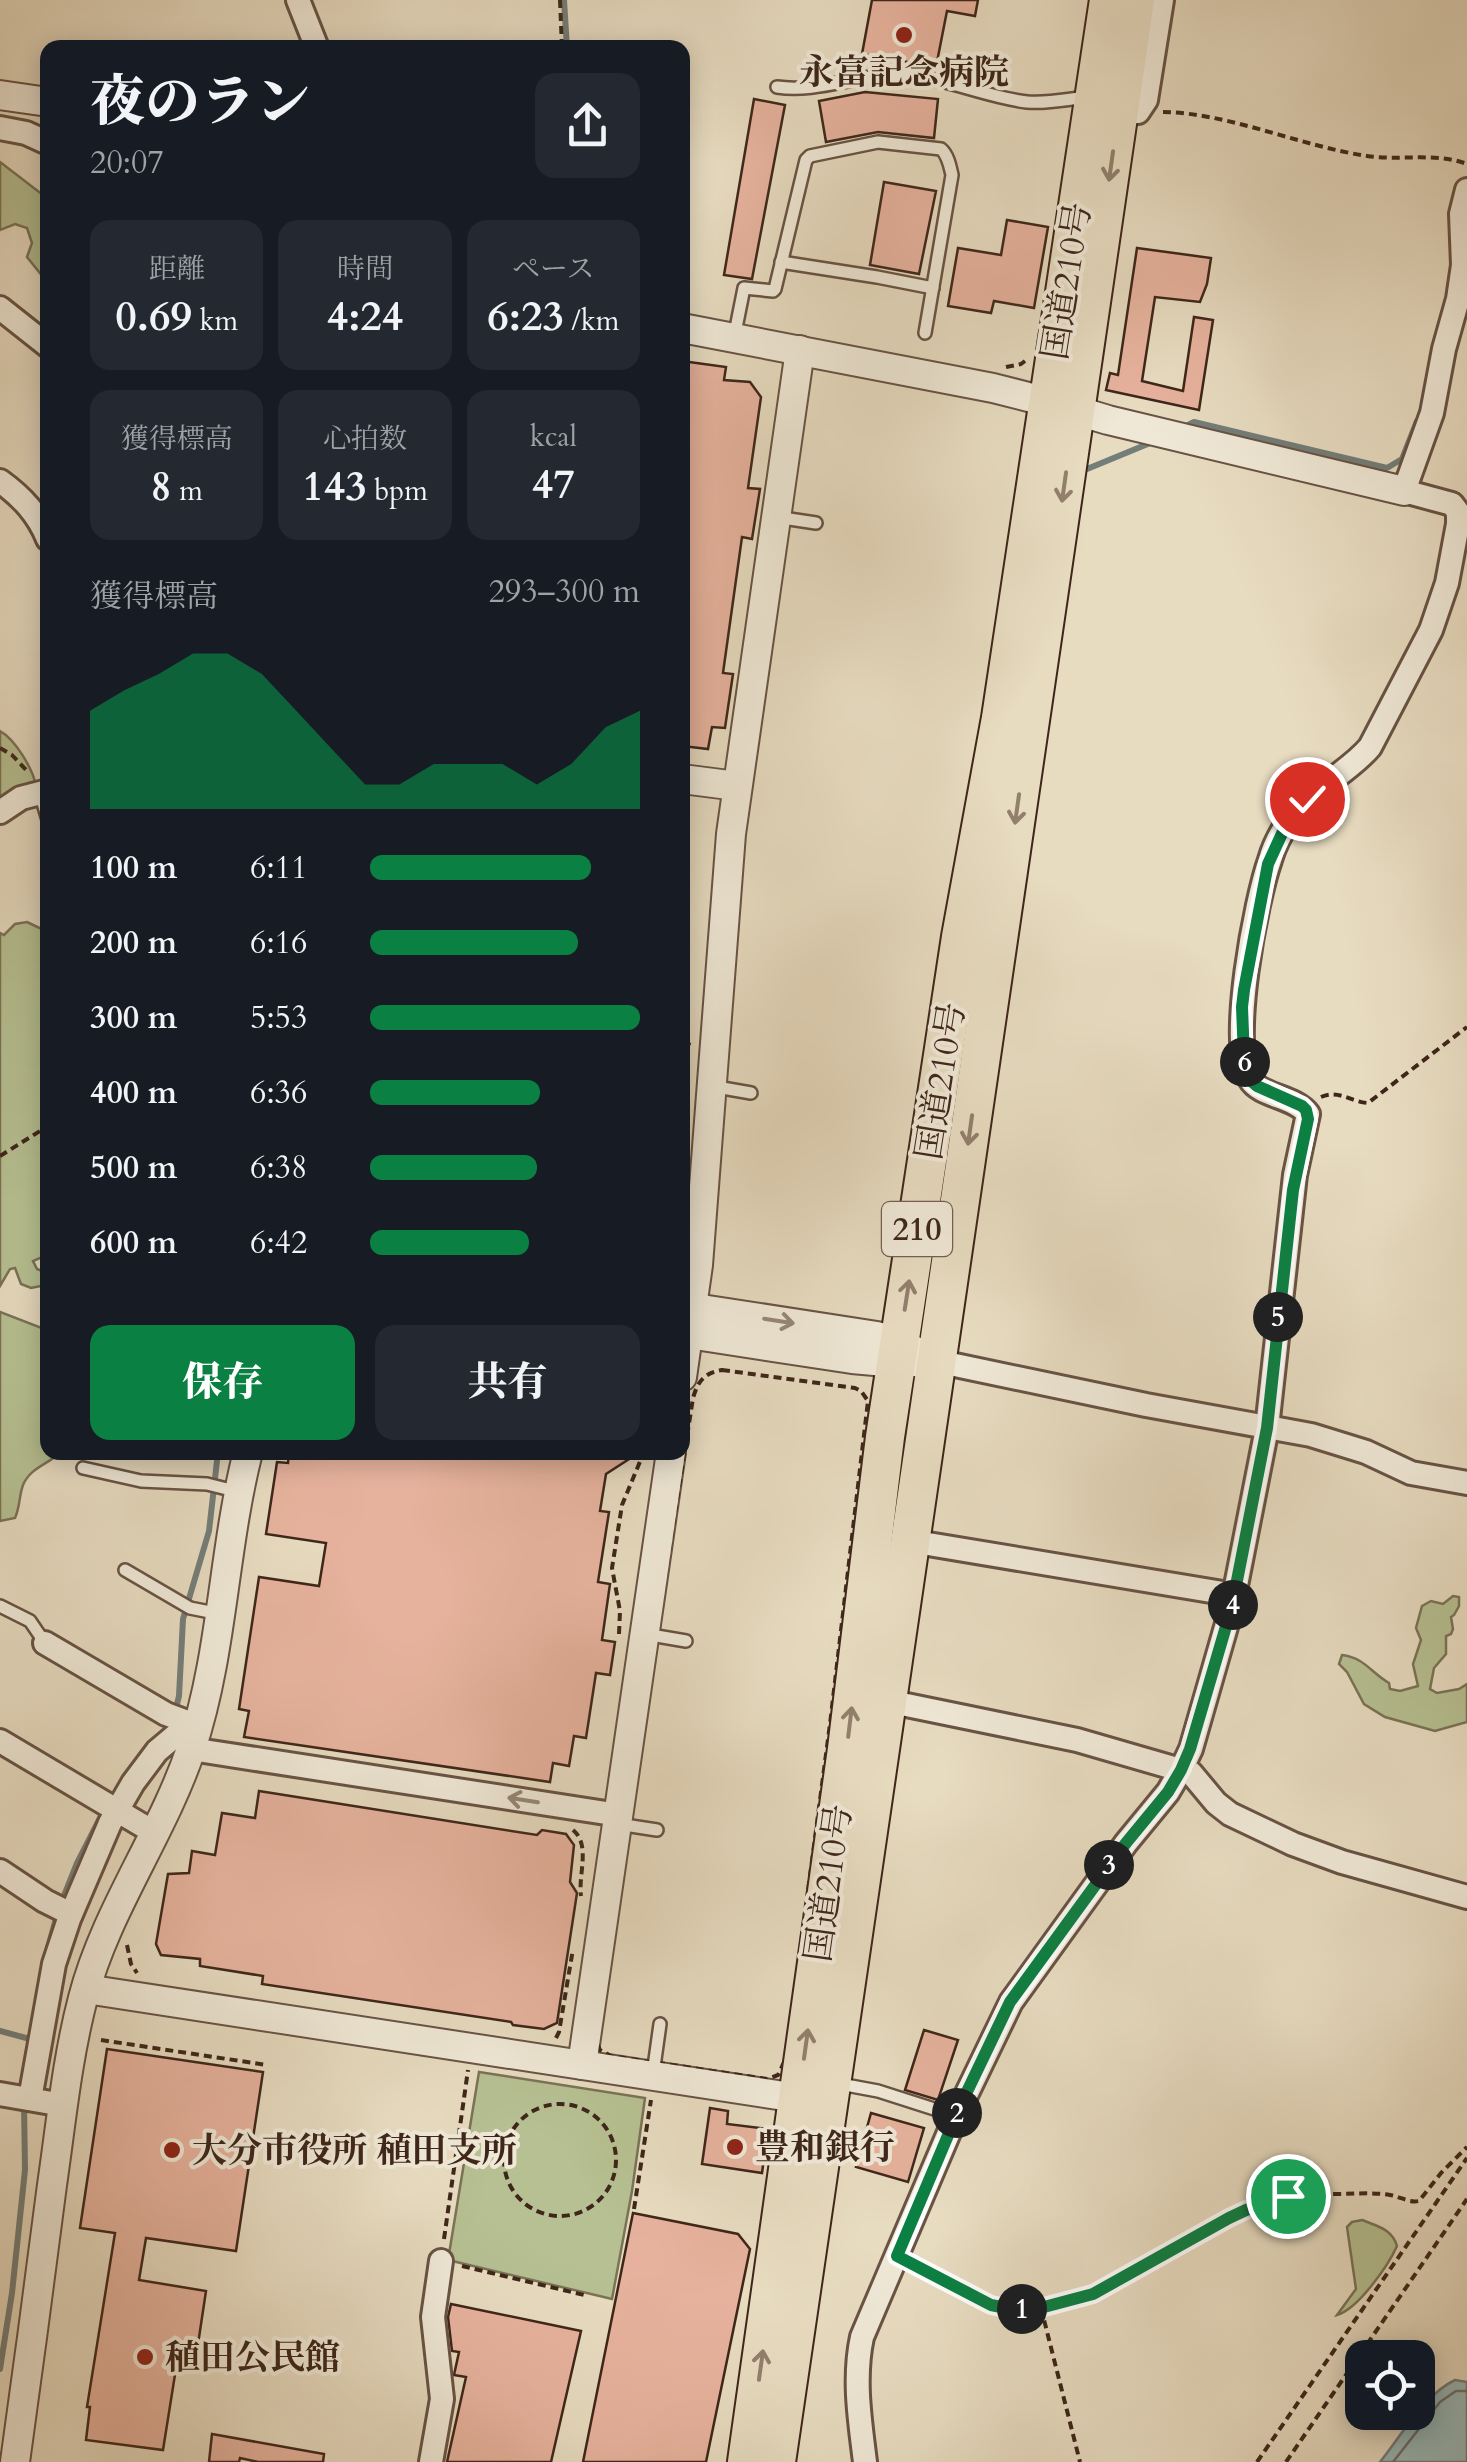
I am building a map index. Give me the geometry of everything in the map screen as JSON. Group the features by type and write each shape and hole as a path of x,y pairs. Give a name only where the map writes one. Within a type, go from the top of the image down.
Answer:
{"highway":[{"name":"国道210号","path":"1108,0 1117,107"},
{"name":"国道210号","path":"776,2462 819,2094 844,1768 898,1353 961,937 1135,0"},
{"name":"国道210号","path":"747,2462 819,2094 887,1700 936,1361 1062,406"}],"street":[{"path":"298,0 313,40"},
{"path":"1117,107 1146,100 1162,0"},
{"path":"0,95 40,101"},
{"path":"0,128 40,139"},
{"path":"1404,490 1432,412 1458,299 1463,266 1461,214 1467,190"},
{"path":"0,308 40,340"},
{"path":"690,330 1062,406 1404,490 1452,504 1458,512 1457,585 1370,747 1298,808 1268,864 1244,990 1244,1058 1253,1084 1302,1106 1308,1114 1293,1190 1267,1428 1234,1595 1205,1704 1181,1770 1010,2002 956,2116 866,2328 859,2356 858,2394 865,2462"},
{"path":"690,1211 717,859 776,516 795,349"},
{"path":"690,1277 711,1086 731,786 795,349"},
{"path":"0,480 33,511 40,524"},
{"path":"690,780 731,786"},
{"path":"0,812 22,798 40,793"},
{"path":"690,1314 1312,1435 1411,1472 1467,1483"},
{"path":"15,2462 63,2106 86,1989 105,1935 155,1833 183,1727 211,1674 246,1460"},
{"path":"617,1819 657,1460"},
{"path":"567,2057 617,1819 650,1635 671,1460"},
{"path":"910,1541 1234,1595"},
{"path":"45,1643 183,1727 617,1819"},
{"path":"887,1700 1077,1740 1181,1770 1196,1777 1230,1814 1292,1844 1467,1897"},
{"path":"30,2100 60,1944 110,1806 183,1727"},
{"path":"0,1740 155,1833"},
{"path":"0,1871 71,1914"},
{"path":"86,1989 567,2057 653,2077 819,2094"},
{"path":"0,2094 63,2106"},
{"path":"431,2462 442,2398 434,2316 440,2261"}],"lane":[{"path":"777,87 803,90 895,75 935,79 1026,102 1117,107"},
{"path":"734,338 743,290 773,292 806,160 878,142 941,149 952,175 924,333"},
{"path":"781,262 933,288"},
{"path":"776,516 816,523"},
{"path":"711,1086 750,1093"},
{"path":"84,1468 140,1481 207,1484 239,1492"},
{"path":"125,1570 190,1608 221,1614"},
{"path":"0,1606 30,1621 45,1643"},
{"path":"650,1635 686,1641"},
{"path":"617,1819 657,1830"},
{"path":"653,2077 660,2024"},
{"path":"819,2094 878,2091 956,2116"}],"path":[{"path":"560,0 562,40"},
{"path":"1117,107 1192,114 1367,156 1444,159 1467,164"},
{"path":"996,368 1021,364 1030,356"},
{"path":"0,748 22,764 40,787"},
{"path":"1308,1114 1328,1094 1368,1103 1467,1027"},
{"path":"0,1156 40,1131"},
{"path":"690,1415 702,1377 722,1370 856,1388 868,1401 817,1820"},
{"path":"618,1647 620,1611 612,1568 622,1506 641,1460"},
{"path":"682,1460 617,1819 598,2042 607,2055 653,2077 768,2079 778,2075 786,2058"},
{"path":"581,1902 583,1848"},
{"path":"126,1938 131,1964 140,1977"},
{"path":"567,2057 559,2032 575,1939"},
{"path":"102,2040 268,2064"},
{"path":"469,2066 440,2261 584,2295"},
{"path":"634,2209 653,2077"},
{"path":"567,2104 586,2110 601,2122 612,2138 616,2168 610,2186 598,2202 581,2212 552,2216 533,2210 518,2197 508,2180 504,2154 510,2135 522,2119 538,2108 567,2104"},
{"path":"897,2256 991,2305 1011,2309 1062,2304 1093,2294 1229,2218 1276,2198 1297,2194 1367,2194 1419,2202 1467,2147"},
{"path":"1257,2462 1467,2158"},
{"path":"1286,2462 1467,2199"},
{"path":"1041,2308 1080,2462"}],"green space":[{"path":"0,162 40,193 40,273 27,257 32,243 27,228 15,224 0,230"},
{"path":"0,731 22,755 36,786 0,808"},
{"path":"27,922 40,928 40,1258 33,1261 40,1270 40,1286 31,1288 21,1284 15,1268 10,1269 0,1286 0,933 4,935 15,924"},
{"path":"0,1312 40,1327 40,1460 50,1460 26,1479 15,1518 0,1521"},
{"path":"1453,1596 1459,1597 1459,1606 1451,1617 1453,1629 1446,1636 1446,1654 1434,1668 1430,1689 1437,1693 1467,1684 1467,1722 1435,1731 1385,1717 1364,1704 1339,1664 1342,1655 1362,1662 1389,1683 1390,1689 1400,1691 1418,1686 1413,1664 1421,1640 1416,1628 1422,1606 1431,1601 1443,1604"},
{"path":"479,2072 645,2098 612,2299 448,2260"},
{"path":"1362,2220 1388,2232 1397,2246 1363,2296 1337,2315 1356,2289 1347,2227"}],"water":[{"path":"1455,2380 1467,2382 1467,2462 1380,2462 1405,2430 1435,2430 1435,2394"}],"building":[{"name":"永富記念病院","path":"872,0 978,0 975,16 947,11 936,67 862,54"},
{"path":"865,92 938,99 934,138 878,132 826,142 819,101"},
{"path":"754,99 785,105 752,279 724,275"},
{"path":"884,182 936,191 919,274 870,265"},
{"path":"1007,220 1048,227 1034,308 994,301 991,313 948,306 958,248 1001,255"},
{"path":"1137,248 1211,258 1200,302 1155,297 1142,381 1183,391 1194,317 1213,320 1199,410 1106,390 1110,373 1118,375"},
{"path":"690,362 726,367 724,380 750,382 761,397 748,488 760,489 752,539 742,537 723,673 733,674 725,728 712,727 708,749 690,747"},
{"path":"628,1460 606,1474 600,1511 609,1512 598,1582 610,1584 602,1640 615,1642 610,1675 596,1673 586,1738 574,1736 569,1766 553,1763 550,1782 244,1737 249,1711 239,1709 259,1577 319,1586 326,1543 266,1534 277,1462"},
{"path":"259,1791 537,1835 542,1830 566,1834 574,1845 570,1882 577,1893 557,2023 544,2029 513,2025 262,1984 263,1976 200,1966 200,1959 161,1955 156,1944 168,1874 189,1873 192,1851 215,1855 222,1813 255,1818"},
{"path":"924,2030 958,2040 938,2100 905,2090"},
{"name":"大分市役所 稙田支所","path":"107,2049 263,2072 236,2251 146,2238 139,2280 206,2291 195,2364 177,2362 163,2450 86,2440 87,2407 115,2233 80,2228"},
{"name":"豊和銀行","path":"710,2108 728,2111 727,2124 768,2129 762,2173 702,2164"},
{"path":"871,2113 924,2128 908,2182 856,2167"},
{"path":"633,2213 738,2234 750,2249 706,2462 583,2462"},
{"path":"451,2304 581,2331 551,2462 447,2462 466,2377 454,2375 459,2352 452,2351 448,2317"},
{"path":"212,2434 324,2454 323,2462 258,2462 240,2458 239,2462 209,2462"}],"waterway":[{"path":"564,0 566,40"},
{"path":"1184,427 1194,422 1387,468 1402,459 1417,421"},
{"path":"1087,469 1155,441"},
{"path":"175,1712 183,1619 209,1531 217,1460"},
{"path":"61,1903 104,1810"},
{"path":"47,1951 57,1915"},
{"path":"0,2031 30,2039"},
{"path":"0,2369 25,2170 24,2102"}],"place":[{"name":"永富記念病院","path":"904,35"},
{"name":"豊和銀行","path":"735,2147"},
{"name":"大分市役所 稙田支所","path":"172,2150"},
{"name":"稙田公民館","path":"145,2357"}],"route":[{"path":"1288,2196 1229,2218 1093,2294 1044,2307 1011,2309 991,2305 897,2256 963,2100 1010,2002 1175,1782 1190,1749 1227,1629 1267,1428 1293,1190 1308,1119 1302,1106 1253,1084 1248,1076 1242,1042 1242,1007 1268,864 1285,827 1307,799"}]}
